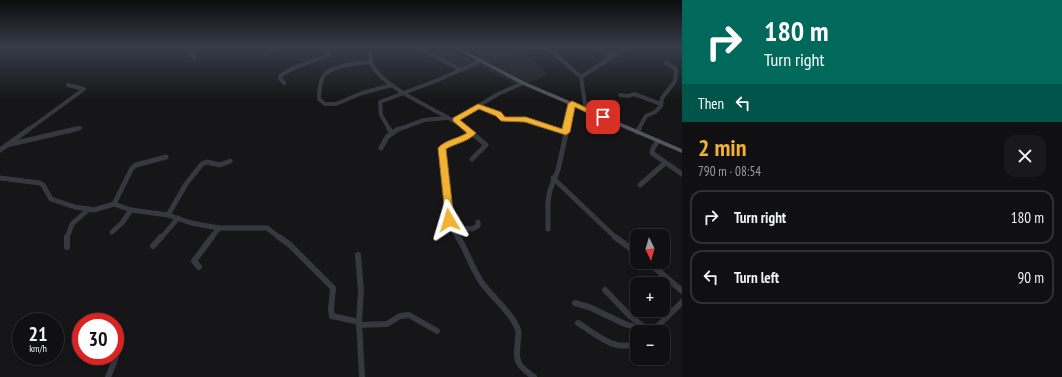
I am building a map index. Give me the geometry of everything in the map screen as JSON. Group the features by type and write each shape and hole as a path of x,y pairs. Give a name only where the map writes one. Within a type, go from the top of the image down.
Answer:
{"main road":[{"path":"487,65 572,104 682,151"}],"street":[{"path":"284,83 280,78 281,75 302,65"},
{"path":"353,65 344,66 325,74 322,80 319,99 325,104 336,104 362,93 392,85"},
{"path":"373,65 381,75 392,85 404,93 454,119 486,144 472,159"},
{"path":"451,65 461,70"},
{"path":"392,133 380,114 378,108 380,102 472,65"},
{"path":"567,65 581,77 586,110"},
{"path":"581,77 600,65"},
{"path":"637,132 646,116 654,114 661,104 662,97 672,87 677,73 676,69 669,65"},
{"path":"381,148 388,136 392,133 425,120 440,118 454,119 498,94 523,82"},
{"path":"1,149 84,89 68,85"},
{"path":"620,95 629,96 634,94 661,104"},
{"path":"548,229 548,202 553,178 558,170 572,104"},
{"path":"478,106 498,114 503,120 526,119 566,132"},
{"path":"6,145 80,128"},
{"path":"472,133 462,140 452,142 442,148 448,213 452,227 482,283 517,326 519,331 516,357 517,362 530,376"},
{"path":"658,141 653,148 652,153 682,174"},
{"path":"114,204 132,168 136,165 166,157"},
{"path":"168,215 186,184 202,164 207,162 220,165 230,161"},
{"path":"640,185 665,163"},
{"path":"0,178 40,183 52,199 71,206 89,209 114,204 130,210 168,215 191,223 219,228 240,229 263,227 274,232 290,245 333,288 334,294 330,311 332,316 359,323 387,324 400,316 410,315 437,331"},
{"path":"553,178 609,232 630,248"},
{"path":"67,247 66,239 70,225 89,209"},
{"path":"112,232 122,223 130,210"},
{"path":"153,246 178,218"},
{"path":"452,227 472,229 478,226 478,222"},
{"path":"199,267 194,261 197,255 219,228"},
{"path":"358,255 361,291 359,323 362,377"},
{"path":"656,269 682,291"},
{"path":"606,290 630,316 644,325"},
{"path":"658,325 682,302"},
{"path":"575,303 596,310 630,326"},
{"path":"578,323 607,341 621,346 630,346"},
{"path":"108,377 112,365"}],"shaded area":[{"path":"449,65 538,65 547,75 520,87 480,66 464,72"}],"route":[{"path":"449,220 445,165 442,148 452,142 462,140 472,133 455,120 478,106 500,115 503,120 526,119 566,132 572,104 603,117"}]}
